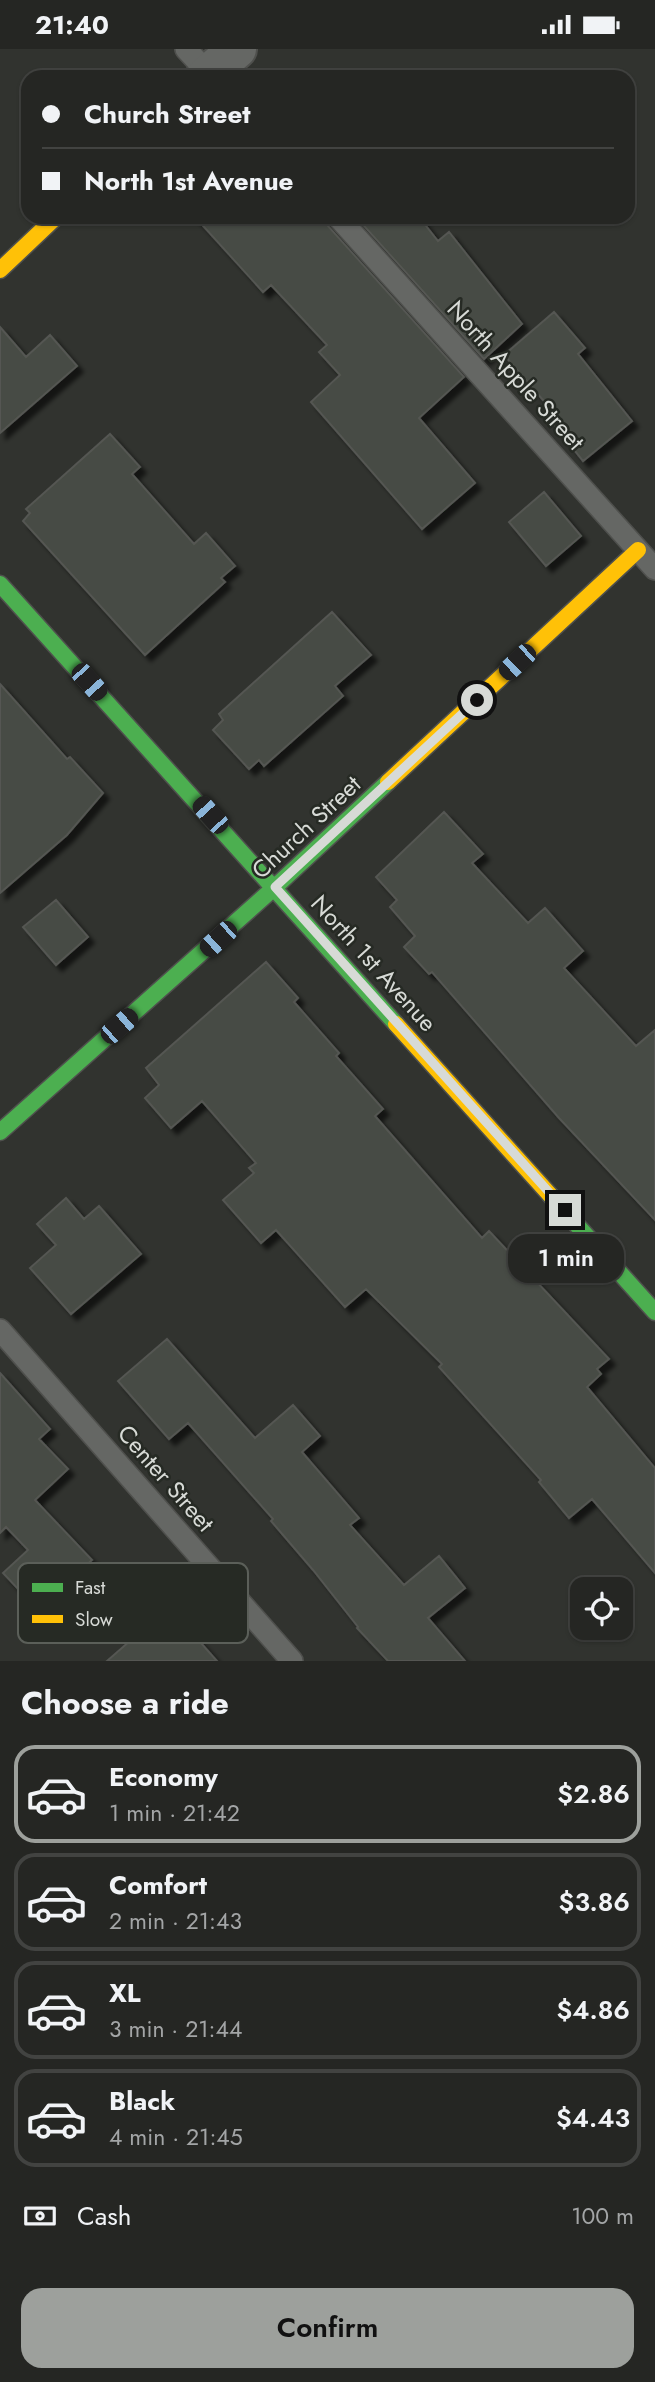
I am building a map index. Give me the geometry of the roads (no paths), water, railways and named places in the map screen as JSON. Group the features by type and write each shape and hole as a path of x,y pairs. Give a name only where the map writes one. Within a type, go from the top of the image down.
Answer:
{"street":[{"path":"203,69 237,49"},
{"path":"0,270 49,224"},
{"name":"Church Street","path":"0,1132 275,887 638,550"},
{"name":"North 1st Avenue","path":"0,584 655,1311"}],"lane":[{"name":"North Apple Street","path":"344,224 655,569"},
{"name":"Center Street","path":"0,1330 206,1563"},
{"name":"Center Street","path":"248,1611 292,1661"}]}
